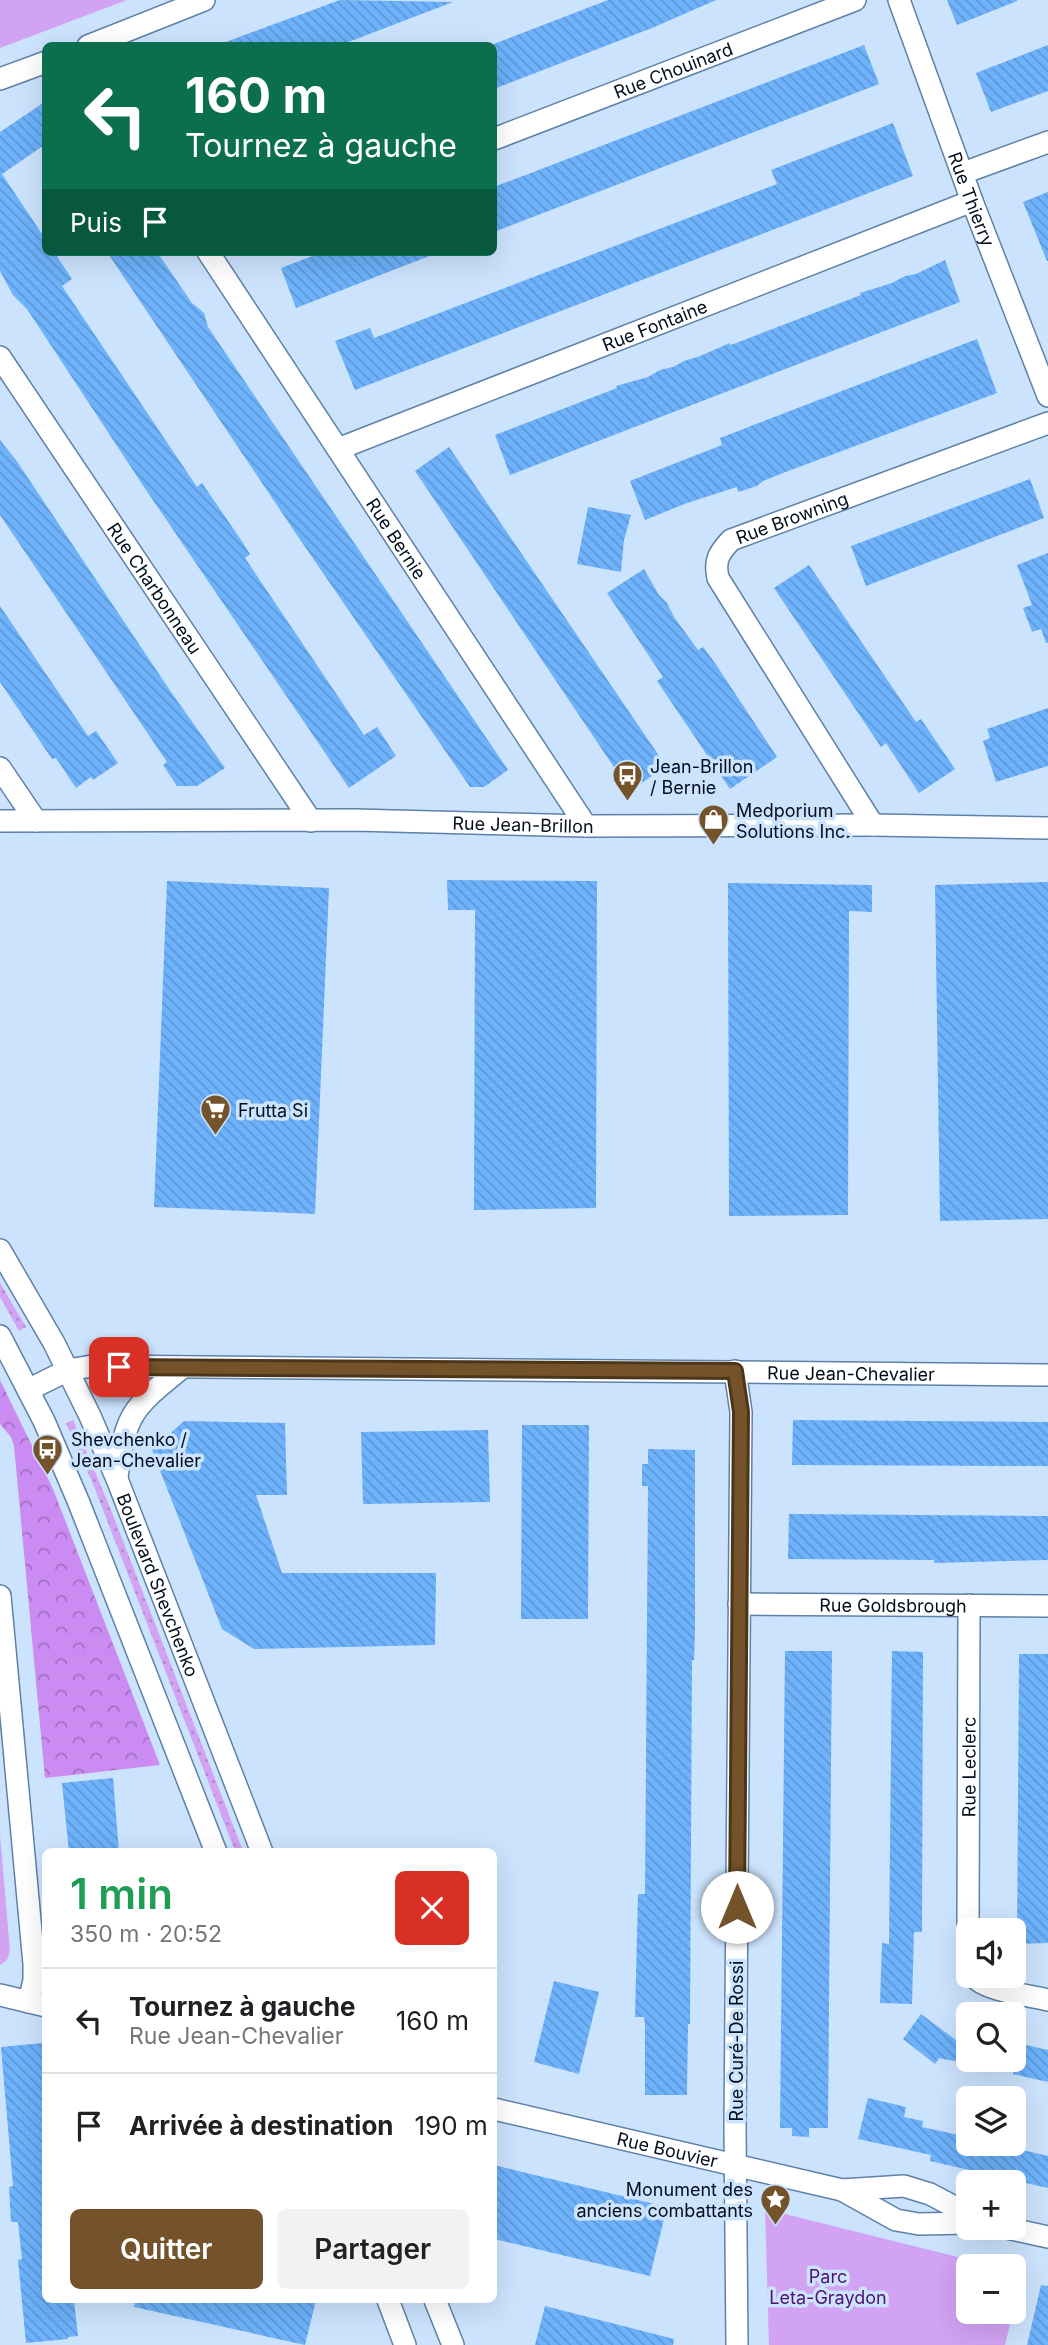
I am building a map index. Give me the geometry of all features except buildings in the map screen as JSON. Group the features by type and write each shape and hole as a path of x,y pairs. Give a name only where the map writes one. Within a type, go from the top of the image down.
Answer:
{"street":[{"path":"98,42 204,0"},
{"name":"Rue Chouinard","path":"497,138 855,0"},
{"name":"Rue Thierry","path":"898,0 1048,396"},
{"path":"0,79 42,63"},
{"path":"963,173 1048,142"},
{"name":"Rue Fontaine","path":"338,449 972,201"},
{"name":"Rue Bernie","path":"211,256 586,826"},
{"name":"Rue Charbonneau","path":"0,357 311,821"},
{"name":"Rue Browning","path":"873,825 718,578 715,565 719,552 731,540 1048,423"},
{"path":"0,768 36,821"},
{"name":"Rue Jean-Brillon","path":"0,821 1048,828"},
{"name":"Boulevard Shevchenko","path":"0,1250 68,1370 117,1479 260,1848"},
{"path":"0,1336 58,1453 91,1531 214,1848"},
{"name":"Rue Jean-Chevalier","path":"28,1390 68,1370 92,1366 1048,1375"},
{"path":"117,1479 122,1439 132,1414 146,1397 183,1367"},
{"name":"Rue Curé-De Rossi","path":"735,1371 741,1412 737,2345"},
{"path":"0,1596 37,2004 0,1995"},
{"name":"Rue Goldsbrough","path":"739,1604 1048,1606"},
{"name":"Rue Leclerc","path":"968,1918 969,1605"},
{"path":"994,1988 1048,2000"},
{"name":"Rue Bouvier","path":"497,2110 842,2190 896,2220 919,2224 956,2223"},
{"name":"Rue Bouvier","path":"842,2190 904,2186 930,2194 956,2208"},
{"path":"1026,2232 1048,2237"},
{"path":"389,2303 405,2345"},
{"path":"436,2303 453,2345"}],"green space":[{"path":"0,0 127,0 0,48"},
{"path":"0,1283 26,1327 19,1331 0,1297"},
{"path":"0,1380 53,1489 160,1765 45,1778 14,1446 11,1437 0,1424"},
{"path":"73,1420 111,1510 242,1848 234,1848 93,1484 66,1423"},
{"path":"0,1835 10,1951 7,1960 0,1965"},
{"name":"Parc Leta-Graydon","path":"765,2209 956,2257 956,2324 1010,2324 1005,2345 769,2345"}],"place":[{"name":"Jean-Brillon / Bernie","path":"627,803"},
{"name":"Medporium Solutions Inc.","path":"713,847"},
{"name":"Frutta Si","path":"215,1137"},
{"name":"Shevchenko / Jean-Chevalier","path":"48,1476"},
{"name":"Monument des anciens combattants","path":"776,2226"}],"route":[{"path":"119,1367 735,1371 741,1412 737,1907"}]}
